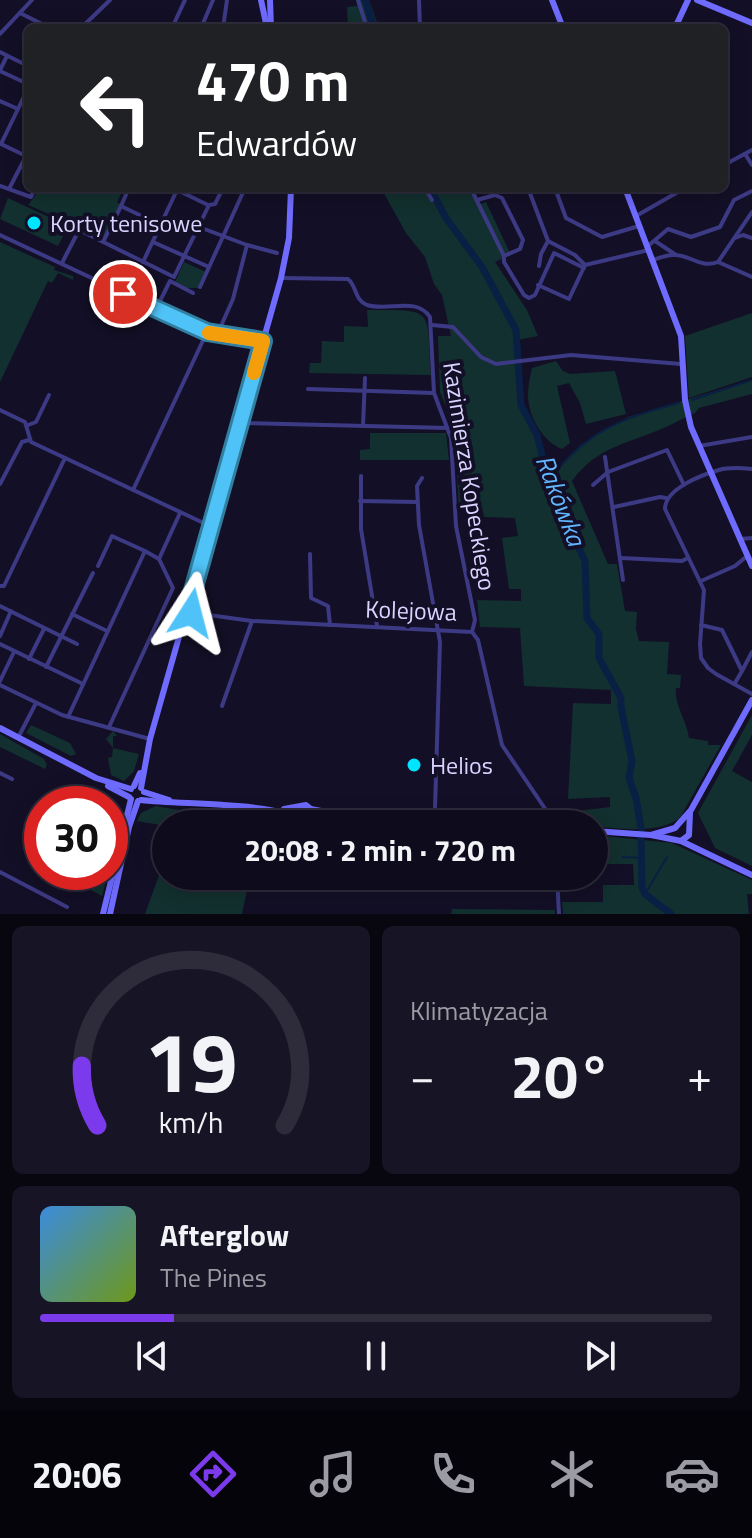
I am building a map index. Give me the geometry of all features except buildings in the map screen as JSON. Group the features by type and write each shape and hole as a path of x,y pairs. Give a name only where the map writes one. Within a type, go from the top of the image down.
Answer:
{"street":[{"path":"0,34 32,0"},
{"path":"174,24 185,0"},
{"path":"203,24 213,0"},
{"path":"224,24 227,0"},
{"path":"261,0 268,24"},
{"path":"269,24 270,0"},
{"path":"358,0 366,24"},
{"path":"419,0 420,24"},
{"path":"552,0 561,24"},
{"path":"677,24 688,0"},
{"path":"697,0 752,23"},
{"path":"86,24 106,1"},
{"path":"19,13 42,24"},
{"path":"0,52 24,64"},
{"path":"7,56 0,70 24,84"},
{"path":"24,95 1,144 24,158"},
{"path":"0,101 18,109"},
{"path":"728,163 752,150"},
{"path":"745,154 752,165"},
{"path":"24,162 3,189 31,197 33,192"},
{"path":"475,192 504,262 524,295 533,297 554,253 584,267 648,248 668,229 691,237 720,227 734,200 752,191"},
{"path":"103,242 127,192"},
{"path":"143,262 174,192"},
{"path":"181,192 209,205 215,204 221,192"},
{"path":"200,287 243,192"},
{"path":"103,914 281,278 289,238 291,192"},
{"path":"427,192 432,200"},
{"path":"530,192 548,241 575,255 584,267"},
{"path":"556,192 566,218 601,236 639,226"},
{"path":"627,192 680,330 687,415 752,566"},
{"path":"636,216 678,192"},
{"path":"477,200 495,195 502,198 523,240 520,249 504,256"},
{"path":"62,263 79,230 173,277 209,205"},
{"path":"121,206 160,225"},
{"path":"718,262 752,212"},
{"path":"199,227 277,253"},
{"path":"0,235 207,332 263,341"},
{"path":"735,238 743,235 752,238"},
{"path":"539,266 548,241"},
{"path":"655,241 676,255 698,263 718,262 752,277"},
{"path":"153,242 209,267"},
{"path":"217,335 233,299 247,245"},
{"path":"653,260 676,255"},
{"path":"538,285 569,299 584,267"},
{"path":"281,278 336,279 355,290 358,298 369,305 421,308 428,314 432,325 453,327 476,353 489,362 500,364 571,355 684,364"},
{"path":"156,309 170,281 193,293"},
{"name":"Kazimierza Kopeckiego","path":"432,325 434,393 453,449 456,526 475,620 472,632"},
{"path":"133,491 207,332"},
{"path":"363,426 365,378"},
{"path":"308,389 434,393"},
{"path":"0,417 1,410 28,425 36,422 49,395"},
{"path":"241,423 448,428"},
{"path":"28,425 29,440"},
{"path":"699,446 752,437"},
{"path":"0,484 22,442 29,440 210,526"},
{"path":"593,485 608,472 667,450 684,486"},
{"path":"605,457 623,580"},
{"path":"0,586 4,586 65,458"},
{"path":"752,469 721,469 711,473 672,491 666,498 665,509 686,559 704,590 700,652 704,663 716,674 752,694"},
{"path":"361,476 361,529 377,626"},
{"path":"422,478 417,486 417,502 440,642 435,809"},
{"path":"613,507 666,498"},
{"path":"360,501 417,502"},
{"path":"159,559 180,513"},
{"path":"98,566 112,536 159,559 173,588 109,727"},
{"path":"740,539 752,538"},
{"path":"68,717 145,551"},
{"path":"310,554 311,598 328,606 330,625"},
{"path":"701,581 735,566 747,556"},
{"path":"621,558 686,559"},
{"path":"46,667 93,573"},
{"path":"0,606 77,644"},
{"path":"0,636 11,611"},
{"name":"Kolejowa","path":"187,612 252,621 472,632 478,640 502,745 546,810"},
{"path":"72,614 107,631"},
{"path":"222,706 252,621"},
{"path":"701,625 722,630 742,671"},
{"path":"29,659 45,628"},
{"path":"0,644 83,684"},
{"path":"14,652 0,683 68,717 150,739"},
{"path":"735,684 752,652"},
{"path":"752,700 691,810 673,836 752,875"},
{"path":"18,738 36,703"},
{"path":"0,728 113,786"},
{"path":"0,773 12,779"},
{"path":"128,786 131,785 151,801"},
{"path":"128,790 148,790 161,797"},
{"path":"137,791 180,804"},
{"path":"110,914 132,809 128,801"},
{"path":"132,809 151,801 271,810"},
{"path":"679,841 688,832 691,810"},
{"path":"644,835 681,826 708,855"},
{"path":"608,832 679,841"},
{"path":"0,872 67,907"},
{"path":"558,890 559,914"}],"green space":[{"path":"356,0 369,0 378,24 348,24 347,7 357,6"},
{"path":"38,192 122,192 117,202 120,204 103,238 28,205"},
{"path":"383,192 475,192 481,204 486,202 511,255 495,262 527,310 538,336 518,340 518,388 521,405 537,435 548,481 580,445 628,417 752,380 752,394 699,408 664,428 609,450 590,462 572,481 608,564 617,564 625,611 637,612 639,641 669,642 667,674 681,675 676,694 689,738 708,741 708,745 721,745 681,816 670,823 656,828 608,828 608,810 585,810 610,807 610,797 568,799 573,703 611,704 611,690 524,686 520,628 480,627 477,600 521,601 521,589 509,589 502,538 518,536 515,518 484,517 483,511 459,511 455,430 440,392 438,336 451,336 442,295 434,284 425,257 406,233"},
{"name":"Korty tenisowe","path":"8,198 68,226 58,246 0,219"},
{"path":"0,242 55,267 54,270 73,276 73,280 58,273 52,283 48,281 0,382"},
{"path":"184,262 206,272 198,288 187,288 175,282"},
{"path":"367,310 406,311 423,317 429,337 431,375 309,373 310,363 321,363 322,341 344,342 344,326 368,327"},
{"path":"752,313 752,377 689,398 685,336"},
{"path":"556,361 563,371 570,374 615,371 626,414 586,424 580,403 569,383 557,386 570,443 562,449 549,441 538,427 528,395 532,368"},
{"path":"370,433 446,433 449,460 360,460 360,450 370,449"},
{"path":"752,715 752,735 732,771 752,782 752,866 715,848 698,813"},
{"path":"31,725 70,743 76,754 71,756 26,733"},
{"path":"113,731 117,736 113,736 113,748 106,739"},
{"path":"0,734 44,759 45,769 0,747"},
{"path":"113,748 139,754 134,771 124,781 111,775 108,758 112,757"},
{"path":"156,806 184,810 152,810 152,824 137,821 141,813"},
{"path":"608,836 672,843 752,880 752,894 747,894 749,914 563,914 562,902 603,902 603,890 608,890 608,885 634,885 633,864 608,864"},
{"path":"154,890 247,890 242,914 145,914"},
{"path":"452,909 555,910 555,914 451,914"}],"waterway":[{"name":"Rakówka","path":"365,0 373,24"},
{"name":"Rakówka","path":"432,192 446,218 482,267 516,330 521,405 537,435 550,487 585,561 587,618 599,634 599,658 621,698 632,761 629,778 641,828 642,887 645,894 671,914"},
{"path":"692,400 752,380"},
{"path":"548,481 576,450 606,429 679,403"},
{"path":"623,857 641,858"},
{"path":"645,894 667,857"}],"slow traffic":[{"path":"209,333 263,341 254,373"}],"place":[{"name":"Korty tenisowe","path":"34,223"},
{"name":"Helios","path":"414,765"}],"route":[{"path":"123,294 215,335 263,341 187,612 191,613"}]}
